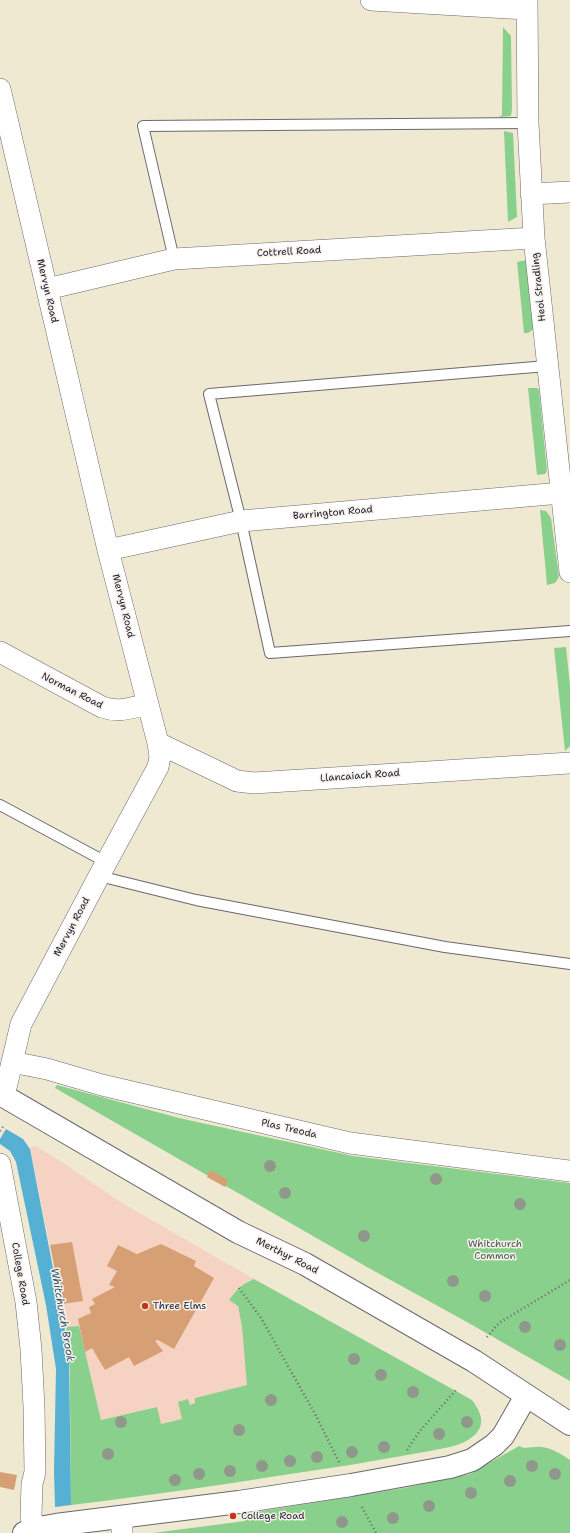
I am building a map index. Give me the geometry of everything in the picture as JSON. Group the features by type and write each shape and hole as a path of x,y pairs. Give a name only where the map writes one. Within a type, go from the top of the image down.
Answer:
{"street":[{"path":"371,0 527,4"},
{"name":"Heol Stradling","path":"527,4 528,123 534,238 570,572"},
{"name":"Mervyn Road","path":"0,89 108,550 158,743 160,757 158,767 21,1024 2,1095"},
{"path":"531,194 570,192"},
{"name":"Cottrell Road","path":"47,289 174,259 534,238"},
{"name":"Barrington Road","path":"108,550 241,521 561,493"},
{"name":"Norman Road","path":"0,652 112,711 148,704"},
{"name":"Llancaiach Road","path":"158,743 237,781 254,783 570,763"},
{"name":"Plas Treoda","path":"12,1062 47,1069 110,1087 350,1143 570,1171"},
{"name":"Merthyr Road","path":"2,1095 238,1232 305,1264 474,1361 570,1424"},
{"name":"College Road","path":"0,1164 26,1302 31,1349 35,1472 32,1484 29,1531 122,1525 450,1467 472,1460 494,1445 502,1436 526,1396"}],"lane":[{"path":"174,259 143,126 528,123"},
{"path":"547,366 209,394 241,521 270,653 570,631"},
{"path":"0,804 103,869 196,900 437,945 570,964"}],"path":[{"path":"0,1131 3,1127"},
{"path":"487,1337 499,1323 570,1280"},
{"path":"239,1288 261,1318 340,1462"},
{"path":"406,1450 419,1432 456,1390"},
{"path":"360,1502 376,1533"}],"shaded area":[{"path":"36,1146 122,1203 254,1279 247,1281 234,1292 229,1300 238,1306 242,1327 248,1385 195,1398 196,1403 190,1405 178,1402 183,1419 161,1424 156,1407 101,1420 79,1326 66,1327 30,1147"}],"green space":[{"path":"503,27 511,36 512,109 511,116 499,117 502,115"},
{"path":"504,131 513,133 517,217 508,222"},
{"path":"526,260 534,329 528,333 524,333 517,262"},
{"path":"528,388 537,388 539,390 547,471 545,474 537,475"},
{"path":"540,510 546,511 551,518 559,577 555,583 547,585"},
{"path":"566,647 570,686 570,746 565,751 554,648"},
{"name":"Whitchurch Common","path":"57,1085 179,1118 353,1156 570,1183 570,1381 367,1267 55,1088"},
{"path":"254,1279 472,1400 481,1416 481,1426 478,1431 468,1440 459,1444 430,1451 245,1481 71,1505 70,1370 66,1327 79,1326 101,1420 157,1407 161,1424 182,1419 178,1402 188,1399 190,1405 195,1403 195,1398 247,1385 242,1327 238,1306 229,1300 240,1287"},
{"path":"519,1446 524,1448 538,1447 549,1449 570,1460 570,1533 153,1533 245,1521 244,1514 404,1488 470,1474"}],"water":[{"name":"Whitchurch Brook","path":"6,1129 23,1139 30,1149 69,1351 71,1505 55,1507 54,1471 56,1369 46,1305 16,1162 10,1151 0,1144 0,1139"}],"building":[{"path":"210,1170 228,1180 225,1187 207,1177"},
{"path":"72,1242 83,1301 62,1304 50,1245"},
{"name":"Three Elms","path":"161,1244 196,1261 194,1266 214,1278 174,1349 158,1340 155,1341 163,1351 134,1366 129,1357 105,1370 92,1348 85,1352 78,1319 91,1313 89,1307 95,1304 92,1299 115,1287 109,1285 117,1271 107,1266 118,1245 137,1254"},
{"path":"0,1472 17,1475 14,1490 0,1487"}],"place":[{"name":"Three Elms","path":"145,1306"},
{"name":"College Road","path":"233,1516"}]}
